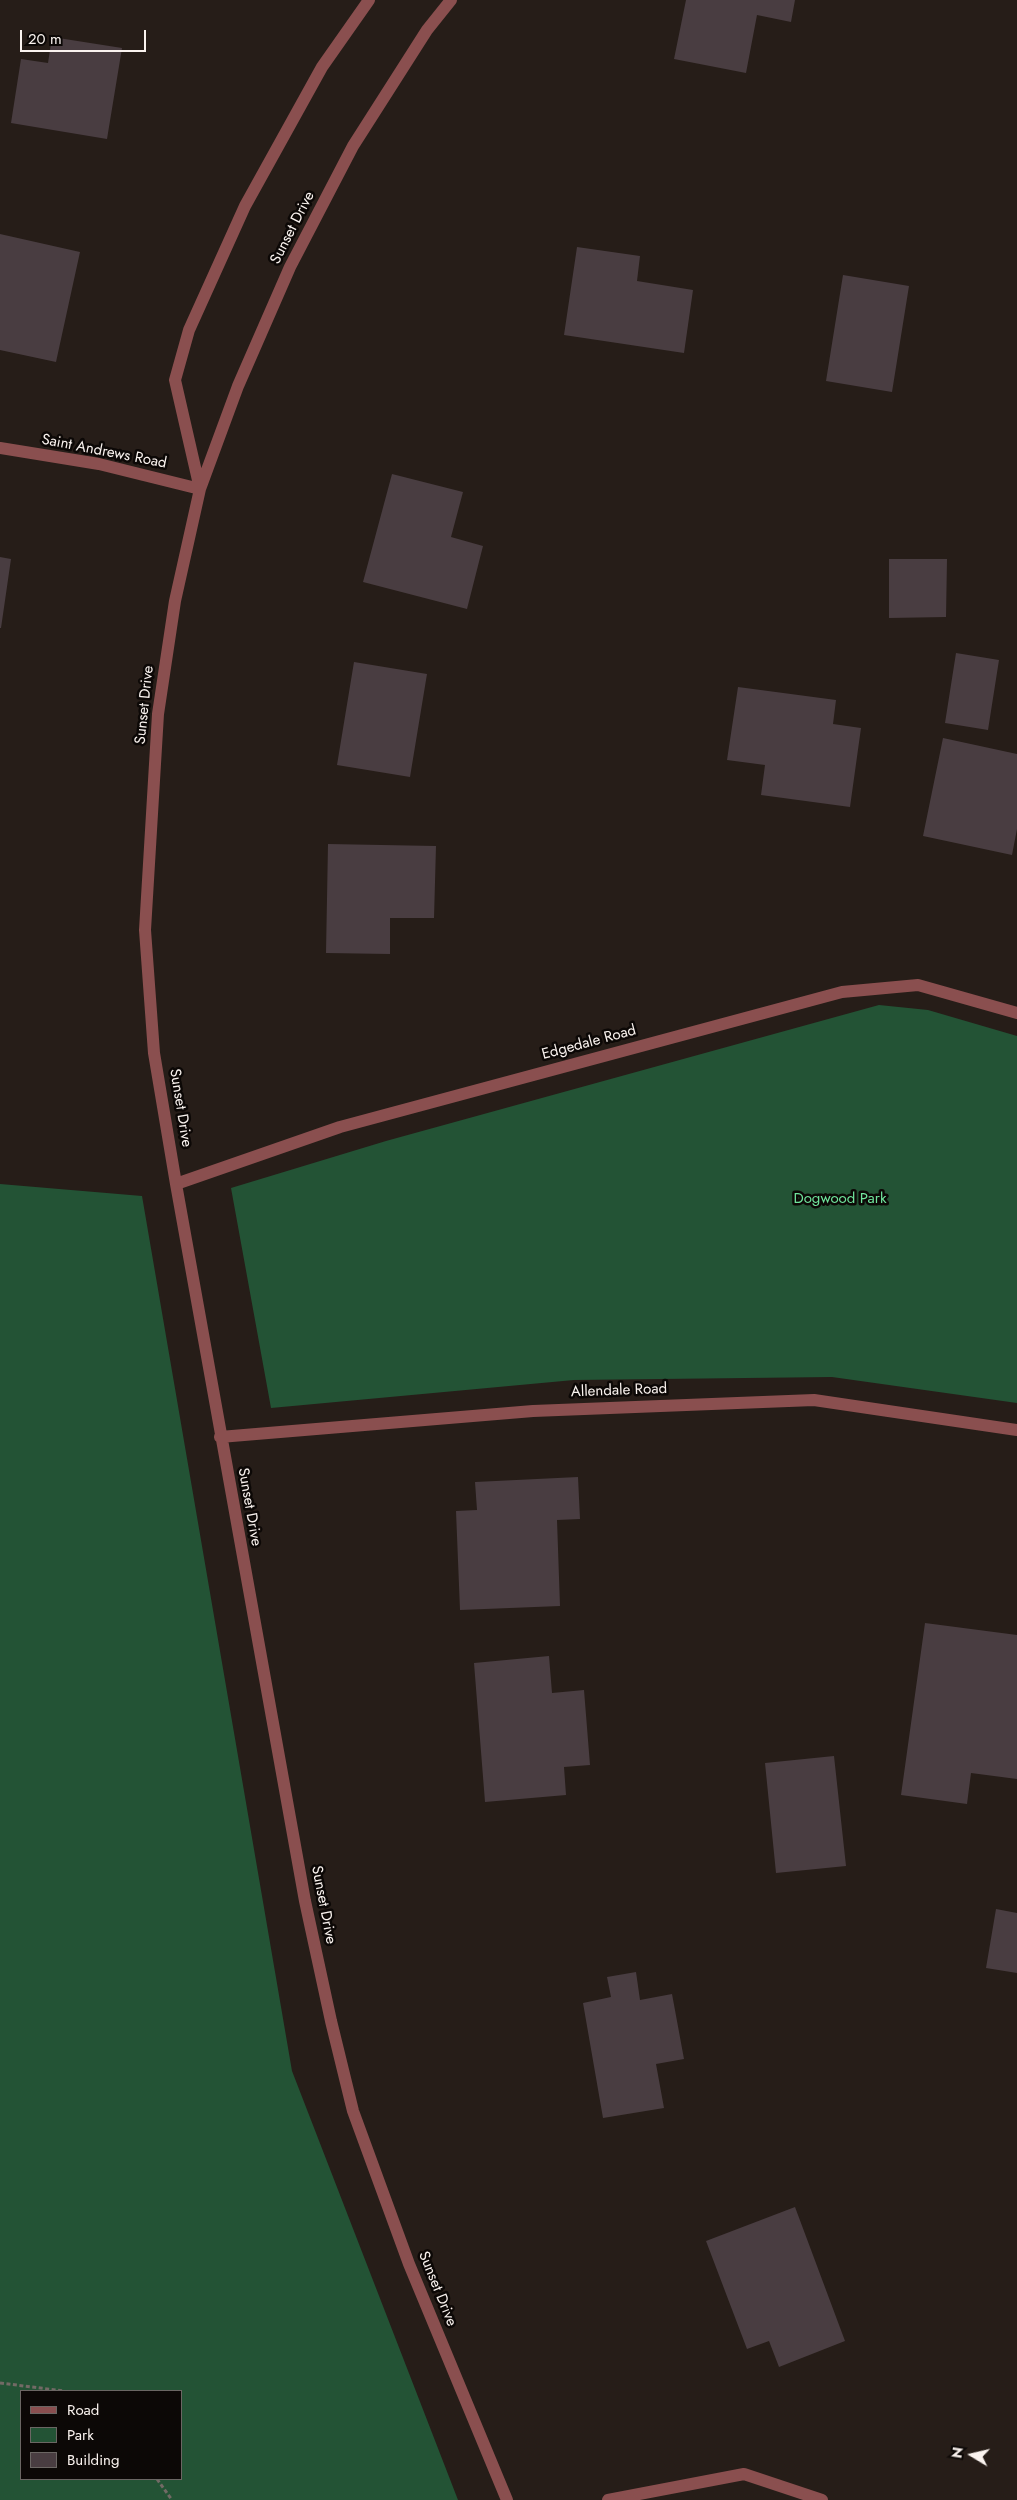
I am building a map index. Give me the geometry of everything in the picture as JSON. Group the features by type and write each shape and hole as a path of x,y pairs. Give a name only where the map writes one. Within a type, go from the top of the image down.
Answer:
{"street":[{"name":"Sunset Drive","path":"200,489 175,380 189,330 258,182 322,67 368,0"},
{"name":"Sunset Drive","path":"451,0 427,30 353,146 290,267 238,386 200,489 175,601 158,714 145,930 154,1053 220,1436 305,1901 353,2111 409,2264 507,2500"},
{"name":"Saint Andrews Road","path":"0,448 99,464 200,489"},
{"name":"Edgedale Road","path":"176,1184 340,1127 842,992 918,985 1017,1013"},
{"name":"Allendale Road","path":"220,1436 532,1411 814,1400 1017,1430"},
{"path":"608,2500 744,2474 822,2500"}],"path":[{"path":"0,2383 56,2390"},
{"path":"158,2480 172,2500"}],"green space":[{"name":"Dogwood Park","path":"879,1005 928,1010 1017,1036 1017,1403 832,1377 574,1380 271,1408 231,1188 386,1141"},
{"path":"0,1184 142,1196 292,2071 458,2500 0,2500"}],"building":[{"path":"686,0 795,0 791,22 757,15 746,73 674,59"},
{"path":"52,37 122,48 107,139 11,123 21,59 48,63"},
{"path":"0,234 80,252 56,362 0,350"},
{"path":"577,247 640,256 637,281 693,290 684,353 564,335"},
{"path":"843,275 909,286 892,392 826,381"},
{"path":"392,474 463,492 451,537 483,546 467,609 363,582"},
{"path":"0,557 11,559 1,628 0,628"},
{"path":"889,559 947,559 946,617 889,618"},
{"path":"956,653 999,660 988,730 945,723"},
{"path":"354,662 427,674 410,777 337,765"},
{"path":"738,687 836,700 833,724 861,728 850,807 761,795 765,765 727,760"},
{"path":"943,738 1017,754 1017,829 1012,855 923,836"},
{"path":"328,844 436,846 434,918 390,918 390,954 326,953"},
{"path":"578,1477 580,1519 557,1520 560,1606 460,1610 456,1511 477,1510 475,1482"},
{"path":"925,1623 1017,1635 1017,1779 971,1773 967,1804 901,1795"},
{"path":"549,1656 552,1693 584,1690 590,1765 564,1767 566,1795 485,1802 474,1663"},
{"path":"834,1756 846,1866 776,1873 765,1763"},
{"path":"996,1909 1017,1913 1017,1973 986,1968"},
{"path":"636,1972 640,2000 672,1994 684,2059 656,2064 664,2108 603,2118 583,2003 611,1997 607,1977"},
{"path":"795,2207 845,2341 779,2367 769,2341 747,2349 706,2241"}]}
